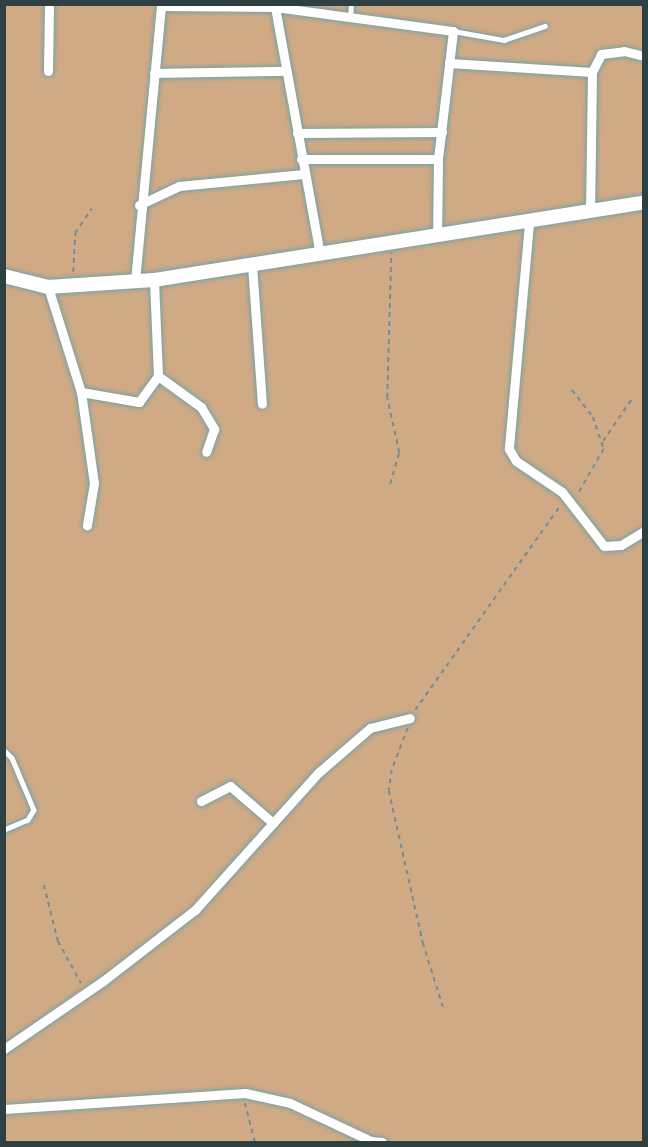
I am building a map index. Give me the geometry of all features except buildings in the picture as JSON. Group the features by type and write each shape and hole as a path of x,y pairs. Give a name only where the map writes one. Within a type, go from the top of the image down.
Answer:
{"street":[{"path":"48,70 49,4"},
{"path":"135,281 139,205 161,5 274,7 453,31 438,159 437,237"},
{"path":"274,7 303,174 320,255"},
{"path":"590,212 592,72 601,54 624,51 644,56"},
{"path":"449,63 592,72"},
{"path":"154,73 285,71"},
{"path":"297,133 442,132"},
{"path":"301,159 438,159"},
{"path":"139,205 179,186 303,174"},
{"path":"4,276 48,287 154,280 530,223 644,201"},
{"path":"530,223 509,448 516,461 552,483 604,546 621,545 644,531"},
{"path":"252,266 262,404"},
{"path":"81,392 139,402 158,376 154,280"},
{"path":"48,287 81,392 94,483 87,525"},
{"path":"158,376 201,407 214,429 206,452"},
{"path":"4,1050 195,910 318,773 370,728 410,718"},
{"path":"201,801 230,786 273,823"},
{"path":"4,1109 245,1094 290,1103 382,1143"}],"lane":[{"path":"350,18 351,4"},
{"path":"453,31 504,40 545,27"},
{"path":"4,750 12,758 34,805 28,820 4,830"}],"path":[{"path":"72,285 75,233 91,209"},
{"path":"390,484 399,453 387,398 392,244"},
{"path":"571,507 604,448 593,417 572,390"},
{"path":"602,442 633,397"},
{"path":"443,1007 423,943 389,791 392,770 406,740 410,718 565,498"},
{"path":"44,885 58,941 85,992"},
{"path":"245,1094 246,1116 255,1143"}],"shaded area":[{"path":"5,5 643,5 643,1142 5,1142"}]}
